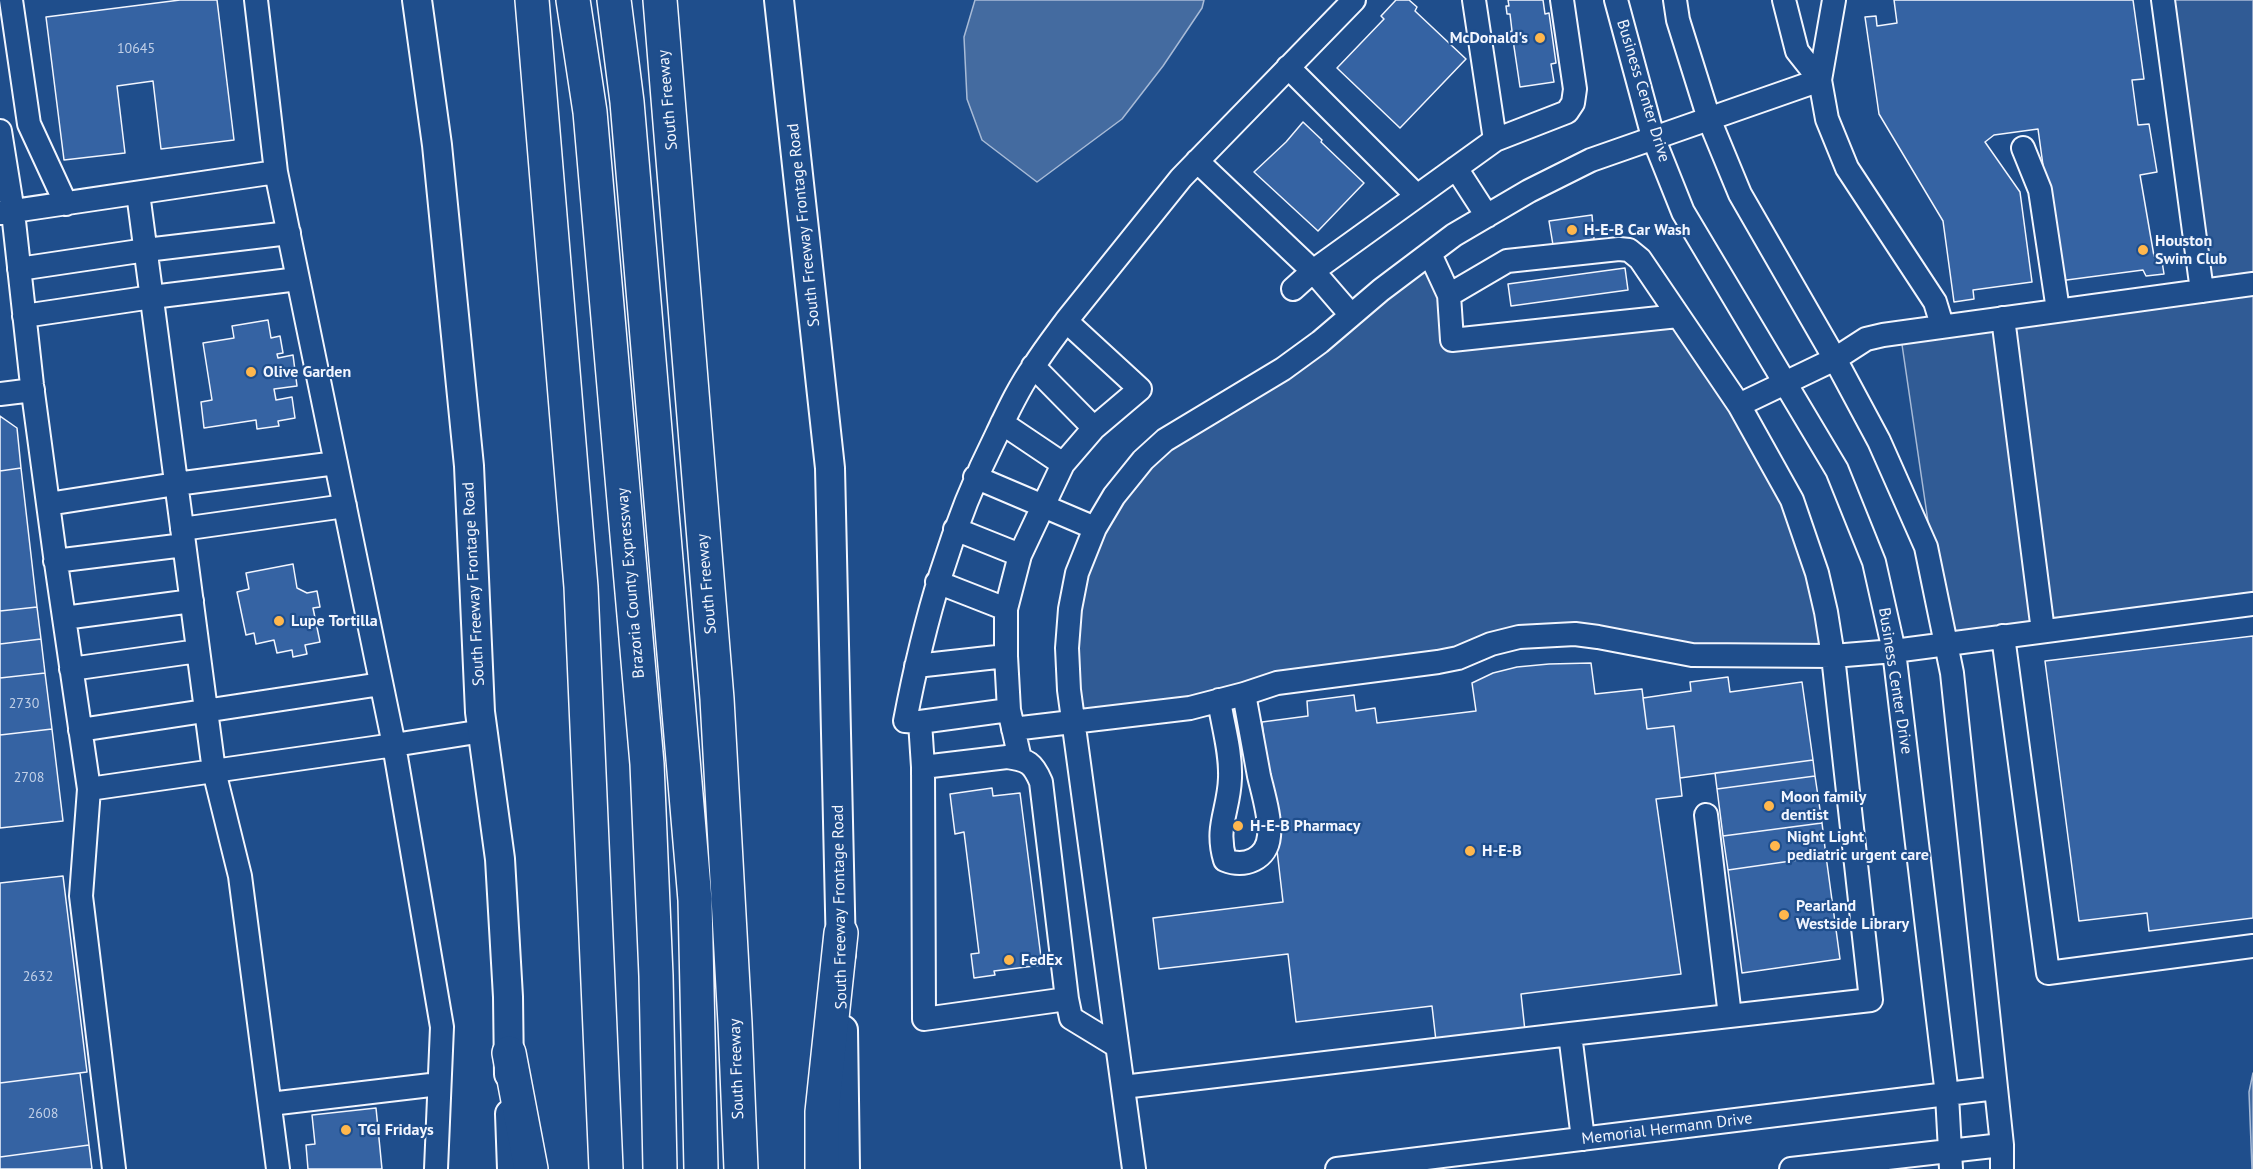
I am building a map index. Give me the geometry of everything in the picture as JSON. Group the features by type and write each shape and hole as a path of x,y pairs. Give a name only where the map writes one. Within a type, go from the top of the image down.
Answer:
{"highway":[{"path":"532,0 581,587 606,1169"},
{"name":"Brazoria County Expressway","path":"573,0 590,112 647,764 656,976 660,1169"},
{"path":"614,0 630,125 694,900 701,1169"},
{"name":"South Freeway","path":"660,0 717,699 741,1169"},
{"path":"822,1169 822,1112 841,933"},
{"path":"509,1053 531,1169"}],"main road":[{"name":"South Freeway Frontage Road","path":"417,0 437,145 469,466 480,712 500,859 512,1169"},
{"name":"South Freeway Frontage Road","path":"779,0 830,468 845,1169"}],"street":[{"path":"11,0 29,124 66,204"},
{"path":"256,0 276,172 394,745 442,1027 436,1169"},
{"path":"1354,0 1181,178 1066,321 1033,366 975,477 955,529 938,582 916,666 905,721 1011,719 1074,722 1190,708 1277,683 1438,662 1458,658 1500,642 1544,634 1598,637 1692,655 1833,656 1893,651 2253,604"},
{"path":"1474,0 1495,140"},
{"path":"1293,288 1313,271 1495,140 1567,112 1573,103 1575,89 1562,0"},
{"name":"Business Center Drive","path":"1616,0 1653,137 1683,212 1837,470 1874,562 1893,651 1947,1095 1951,1159"},
{"path":"1675,0 1678,20 1708,119 1740,194 1835,358 1879,441 1926,547 1952,673 2002,1145 2002,1169"},
{"path":"1784,0 1797,51 1820,80"},
{"path":"1834,0 1820,80 1827,119 1846,168 1935,302 1942,325"},
{"path":"2163,0 2202,291"},
{"path":"1288,68 1417,196"},
{"path":"1134,1169 1068,669 1070,609 1077,573 1095,528 1114,496 1165,440 1283,369 1454,235 1529,191 1591,160 1820,80"},
{"path":"0,131 6,213 19,269 48,504 89,789 81,896 114,1169"},
{"path":"2023,148 2040,190 2058,310"},
{"path":"1197,161 1313,271 1351,315"},
{"path":"1456,168 1487,216"},
{"path":"6,213 276,172"},
{"path":"138,193 214,771 240,876 278,1169"},
{"path":"19,269 146,250 289,233"},
{"path":"1122,1087 1871,1000 1833,656 1826,612 1817,573 1792,500 1739,405 1640,259 1629,250 1619,249 1506,261 1449,295"},
{"path":"1430,254 1449,295 1452,340 1678,316"},
{"path":"24,316 298,279"},
{"path":"1739,405 1835,358 1866,339 1942,325 2253,284"},
{"path":"2003,318 2043,631"},
{"path":"1020,759 1011,719 1006,656 1006,609 1020,555 1063,464 1094,428 1140,389 1066,321"},
{"path":"1033,366 1094,428"},
{"path":"0,394 33,390"},
{"path":"1002,423 1063,464"},
{"path":"48,504 336,463"},
{"path":"975,477 1095,528"},
{"path":"56,561 345,506"},
{"path":"955,529 1020,555"},
{"path":"938,582 1006,609"},
{"path":"64,618 192,602"},
{"path":"2003,636 2048,973 2253,946"},
{"path":"71,669 198,651"},
{"path":"916,666 1006,656"},
{"path":"80,730 381,684"},
{"path":"1219,700 1228,738 1230,764 1228,796 1220,839 1225,861 1237,865 1252,861 1264,854 1269,836 1265,800 1244,694"},
{"path":"920,722 923,767 924,1019 1067,999"},
{"path":"89,789 483,731"},
{"path":"923,767 1007,757 1020,759 1036,768 1041,782 1071,1018 1117,1046"},
{"path":"1706,815 1730,1016"},
{"path":"1570,1034 1583,1139"},
{"path":"270,1104 439,1084"},
{"name":"Memorial Hermann Drive","path":"1337,1169 1996,1088"},
{"path":"1791,1169 1951,1159 2002,1145"}],"shaded area":[{"path":"975,0 1204,0 1202,8 1163,66 1122,119 1037,182 982,140 967,99 964,37"},
{"path":"2164,0 2253,0 2253,604 1946,644 1900,331 2202,291"},
{"path":"1430,254 1453,340 1678,316 1792,500 1833,656 1519,637 1074,722 1070,609 1095,528 1165,440"},
{"path":"2253,1073 2253,1169 2252,1169 2249,1092"}],"building":[{"path":"180,0 217,0 234,140 161,149 153,81 117,86 125,153 64,160 46,17"},
{"path":"1396,0 1409,0 1417,7 1415,11 1466,59 1400,128 1337,68 1384,19 1381,16"},
{"path":"1508,0 1543,0 1545,14 1549,13 1556,63 1551,64 1554,82 1520,87 1513,40 1510,40 1509,32 1512,31 1510,14 1507,14"},
{"path":"1894,0 2133,0 2144,79 2132,80 2138,125 2149,124 2157,172 2140,175 2154,256 2161,255 2164,274 2146,276 2143,270 2059,281 2038,129 1994,135 1985,142 2020,192 2032,282 1973,290 1974,299 1954,302 1943,221 1879,114 1865,17 1876,16 1877,26 1897,23"},
{"path":"1303,122 1364,183 1318,231 1254,172 1286,142"},
{"name":"H-E-B Car Wash","path":"1592,215 1594,239 1553,245 1549,221"},
{"path":"1625,268 1628,290 1511,306 1508,284"},
{"name":"Olive Garden","path":"268,320 271,338 280,336 283,353 277,354 278,358 293,355 297,386 274,389 276,400 292,397 295,418 278,421 279,426 257,429 256,420 204,428 201,402 212,400 203,343 234,338 232,326"},
{"path":"0,416 17,428 21,468 0,471"},
{"path":"21,468 37,607 0,611 0,471"},
{"name":"Lupe Tortilla","path":"293,564 297,588 307,593 317,591 320,607 313,608 320,642 305,645 307,654 293,657 292,650 277,653 274,640 256,644 254,633 246,635 237,592 249,589 246,573"},
{"path":"37,607 41,639 0,644 0,611"},
{"path":"2253,636 2253,918 2149,931 2147,913 2079,921 2045,661"},
{"path":"41,639 45,673 0,678 0,644"},
{"name":"H-E-B","path":"1591,663 1595,694 1642,689 1647,729 1674,726 1682,796 1656,799 1681,974 1521,994 1525,1031 1436,1041 1432,1006 1296,1022 1288,954 1159,969 1153,918 1283,902 1262,722 1308,716 1307,701 1354,695 1356,711 1375,708 1377,723 1476,711 1472,683 1493,673 1517,667"},
{"path":"45,673 52,729 0,735 0,678"},
{"path":"1728,677 1730,692 1802,682 1813,760 1680,778 1674,726 1647,729 1643,698 1691,691 1690,682"},
{"path":"52,729 63,821 0,828 0,735"},
{"path":"1813,760 1815,776 1717,789 1715,773"},
{"name":"Moon family dentist","path":"1815,776 1822,823 1723,836 1717,789"},
{"path":"992,788 993,796 1020,793 1042,965 994,971 995,975 974,978 971,954 979,953 964,832 955,834 950,794"},
{"name":"Night Light pediatric urgent care","path":"1822,823 1826,856 1728,870 1723,836"},
{"name":"Pearland Westside Library","path":"1826,856 1840,959 1742,973 1728,870"},
{"path":"63,876 87,1072 0,1083 0,883"},
{"path":"80,1073 89,1145 0,1157 0,1083"},
{"name":"TGI Fridays","path":"376,1108 382,1169 308,1169 306,1145 315,1144 312,1115"},
{"path":"89,1145 92,1169 0,1169 0,1157"}],"place":[{"name":"McDonald's","path":"1540,38"},
{"name":"H-E-B Car Wash","path":"1572,230"},
{"name":"Houston Swim Club","path":"2143,250"},
{"name":"Olive Garden","path":"251,372"},
{"name":"Lupe Tortilla","path":"279,621"},
{"name":"Moon family dentist","path":"1769,806"},
{"name":"H-E-B Pharmacy","path":"1238,826"},
{"name":"Night Light pediatric urgent care","path":"1775,846"},
{"name":"H-E-B","path":"1470,851"},
{"name":"Pearland Westside Library","path":"1784,915"},
{"name":"FedEx","path":"1009,960"},
{"name":"TGI Fridays","path":"346,1130"}]}
